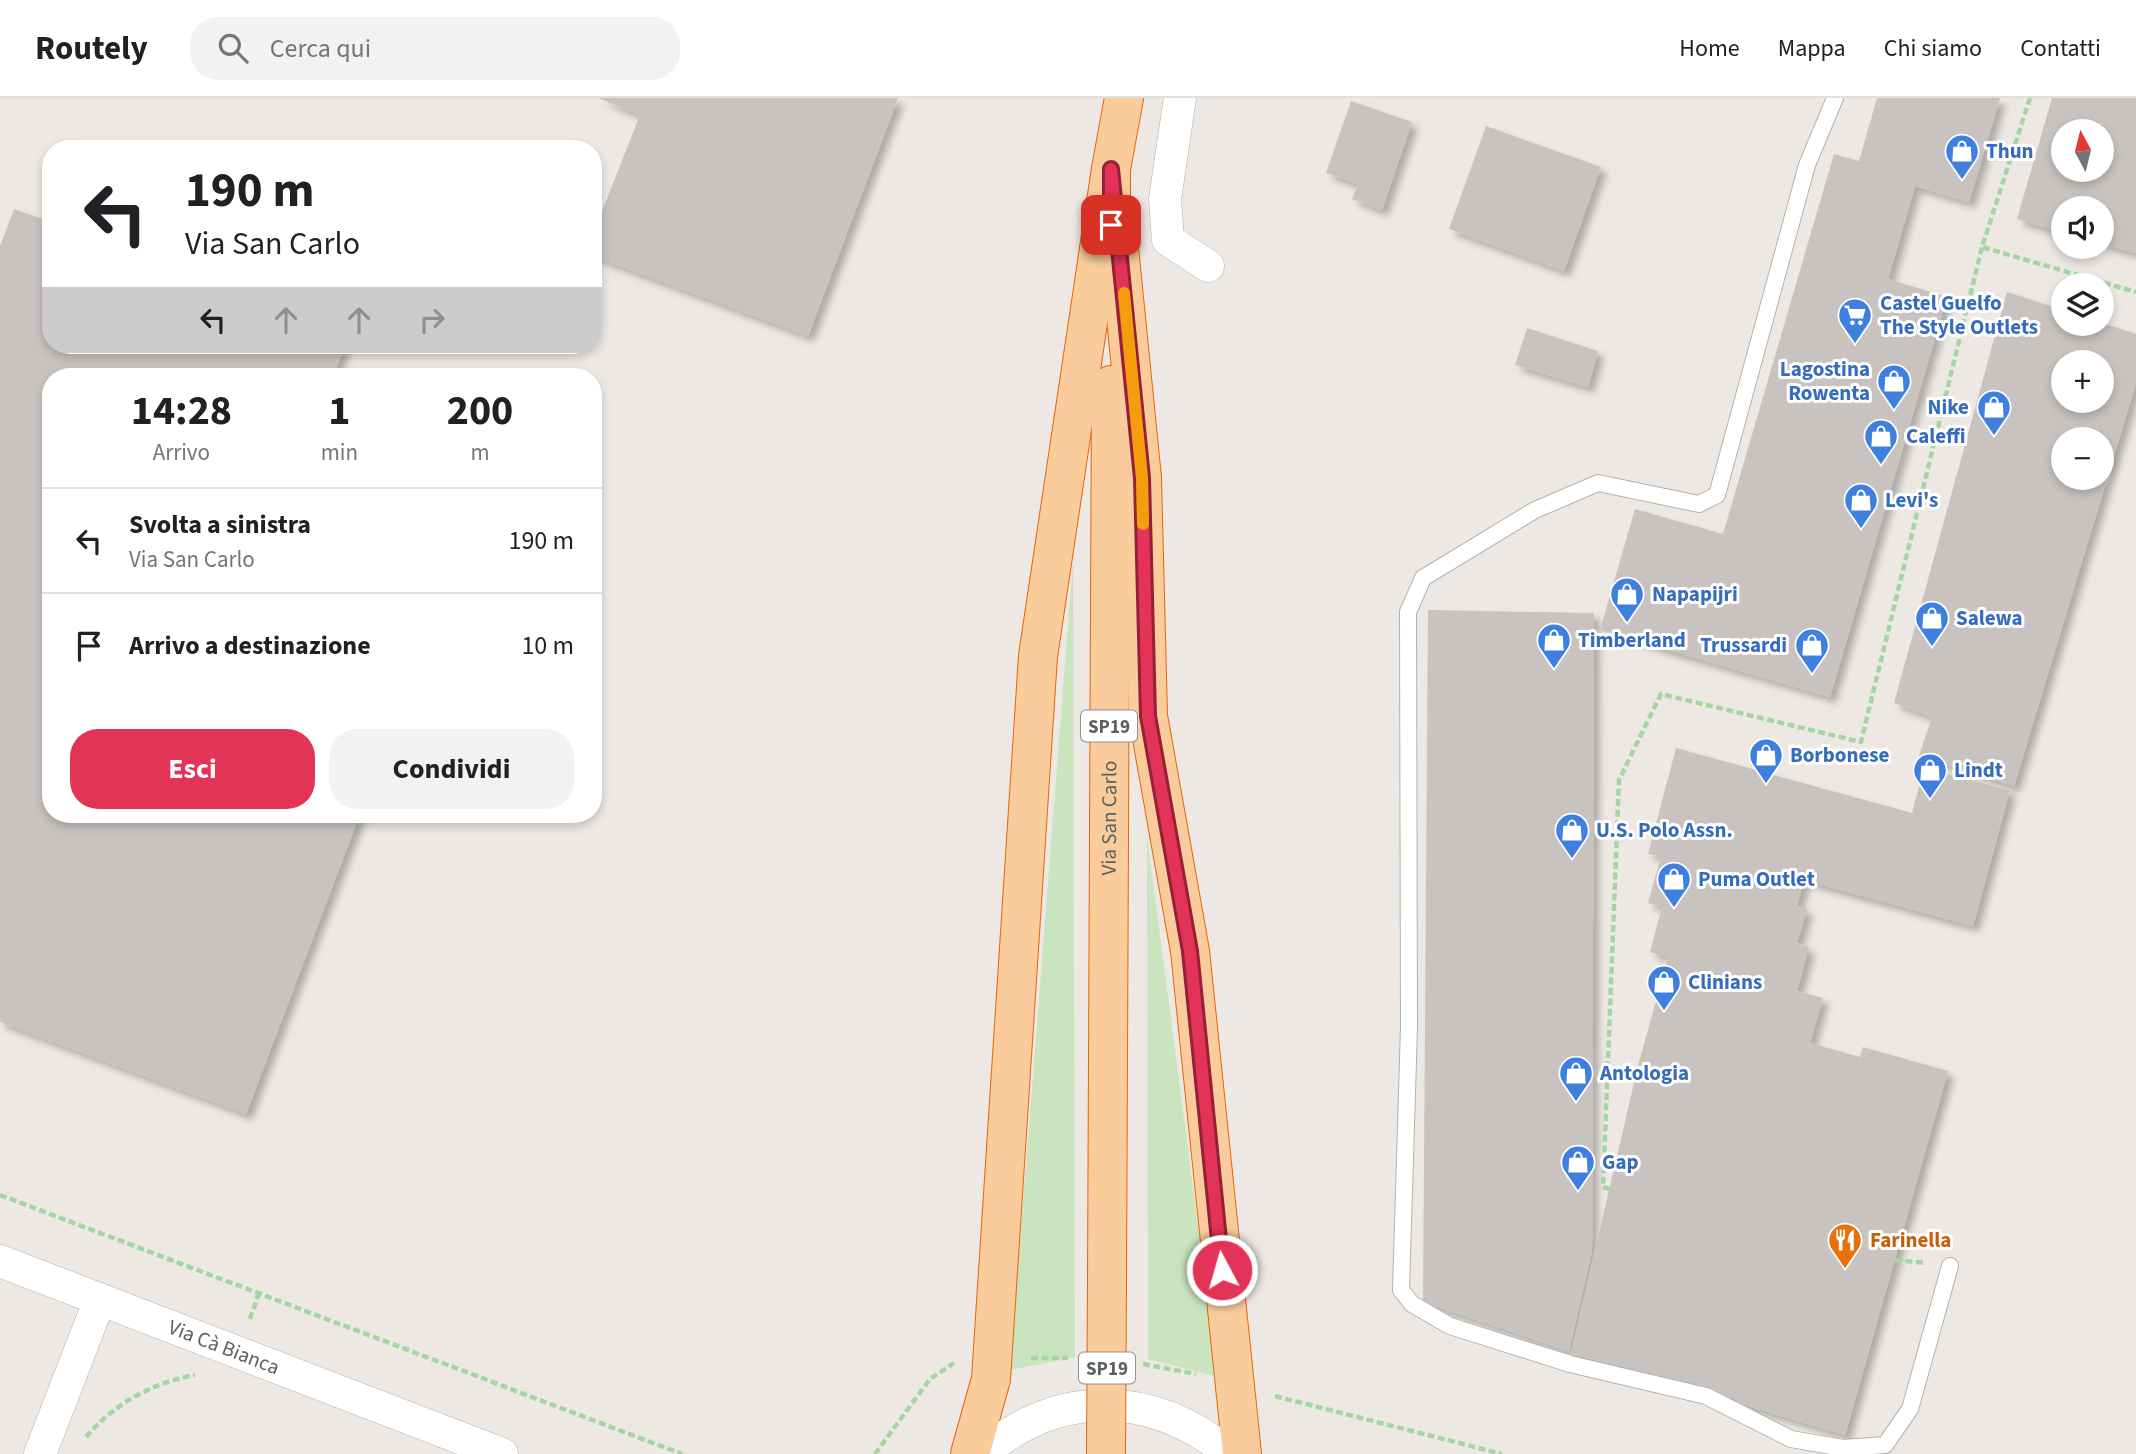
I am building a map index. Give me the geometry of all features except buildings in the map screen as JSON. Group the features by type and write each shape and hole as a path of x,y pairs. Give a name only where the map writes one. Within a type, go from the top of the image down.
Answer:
{"highway":[{"name":"Via San Carlo","path":"1106,1454 1111,169 1124,98"},
{"path":"970,1454 991,1379 1038,656 1111,169"},
{"path":"1111,169 1142,478 1148,716 1190,951 1242,1454"}],"street":[{"path":"1180,98 1165,199 1168,240 1208,266"},
{"name":"Via Cà Bianca","path":"0,1261 502,1454"},
{"path":"40,1454 100,1299"},
{"path":"982,1454 1006,1433 1053,1412 1104,1404 1156,1411 1203,1432 1230,1454"}],"lane":[{"path":"1836,98 1807,165 1717,495 1699,504 1598,483 1535,510 1423,578 1408,612 1409,1027 1401,1290 1412,1304 1450,1326 1570,1364 1706,1396 1791,1439 1843,1448 1885,1444 1910,1409 1950,1266"}],"path":[{"path":"1609,1189 1603,1187 1619,780 1661,694 1861,742 1982,247 2030,98"},
{"path":"1982,247 2136,292"},
{"path":"0,1195 682,1454"},
{"path":"875,1454 930,1379 944,1367 962,1359"},
{"path":"80,1447 104,1417 138,1394 169,1380 206,1373"},
{"path":"1267,1394 1502,1454"}],"green space":[{"path":"1073,561 1075,1357 1010,1370"},
{"path":"1147,836 1218,1377 1148,1359"}],"slow traffic":[{"path":"1124,293 1142,478 1143,524"}],"place":[{"name":"Thun","path":"1962,181"},
{"name":"Castel Guelfo The Style Outlets","path":"1855,345"},
{"name":"Lagostina Rowenta","path":"1894,411"},
{"name":"Nike","path":"1994,437"},
{"name":"Caleffi","path":"1881,466"},
{"name":"Levi's","path":"1861,530"},
{"name":"Napapijri","path":"1627,624"},
{"name":"Salewa","path":"1932,648"},
{"name":"Timberland","path":"1554,670"},
{"name":"Trussardi","path":"1812,675"},
{"name":"Borbonese","path":"1766,785"},
{"name":"Lindt","path":"1930,800"},
{"name":"U.S. Polo Assn.","path":"1572,860"},
{"name":"Puma Outlet","path":"1674,909"},
{"name":"Clinians","path":"1664,1012"},
{"name":"Antologia","path":"1576,1103"},
{"name":"Gap","path":"1578,1192"},
{"name":"Farinella","path":"1845,1270"}],"route":[{"path":"1111,225 1111,169 1142,478 1148,716 1190,951 1222,1270"}]}
